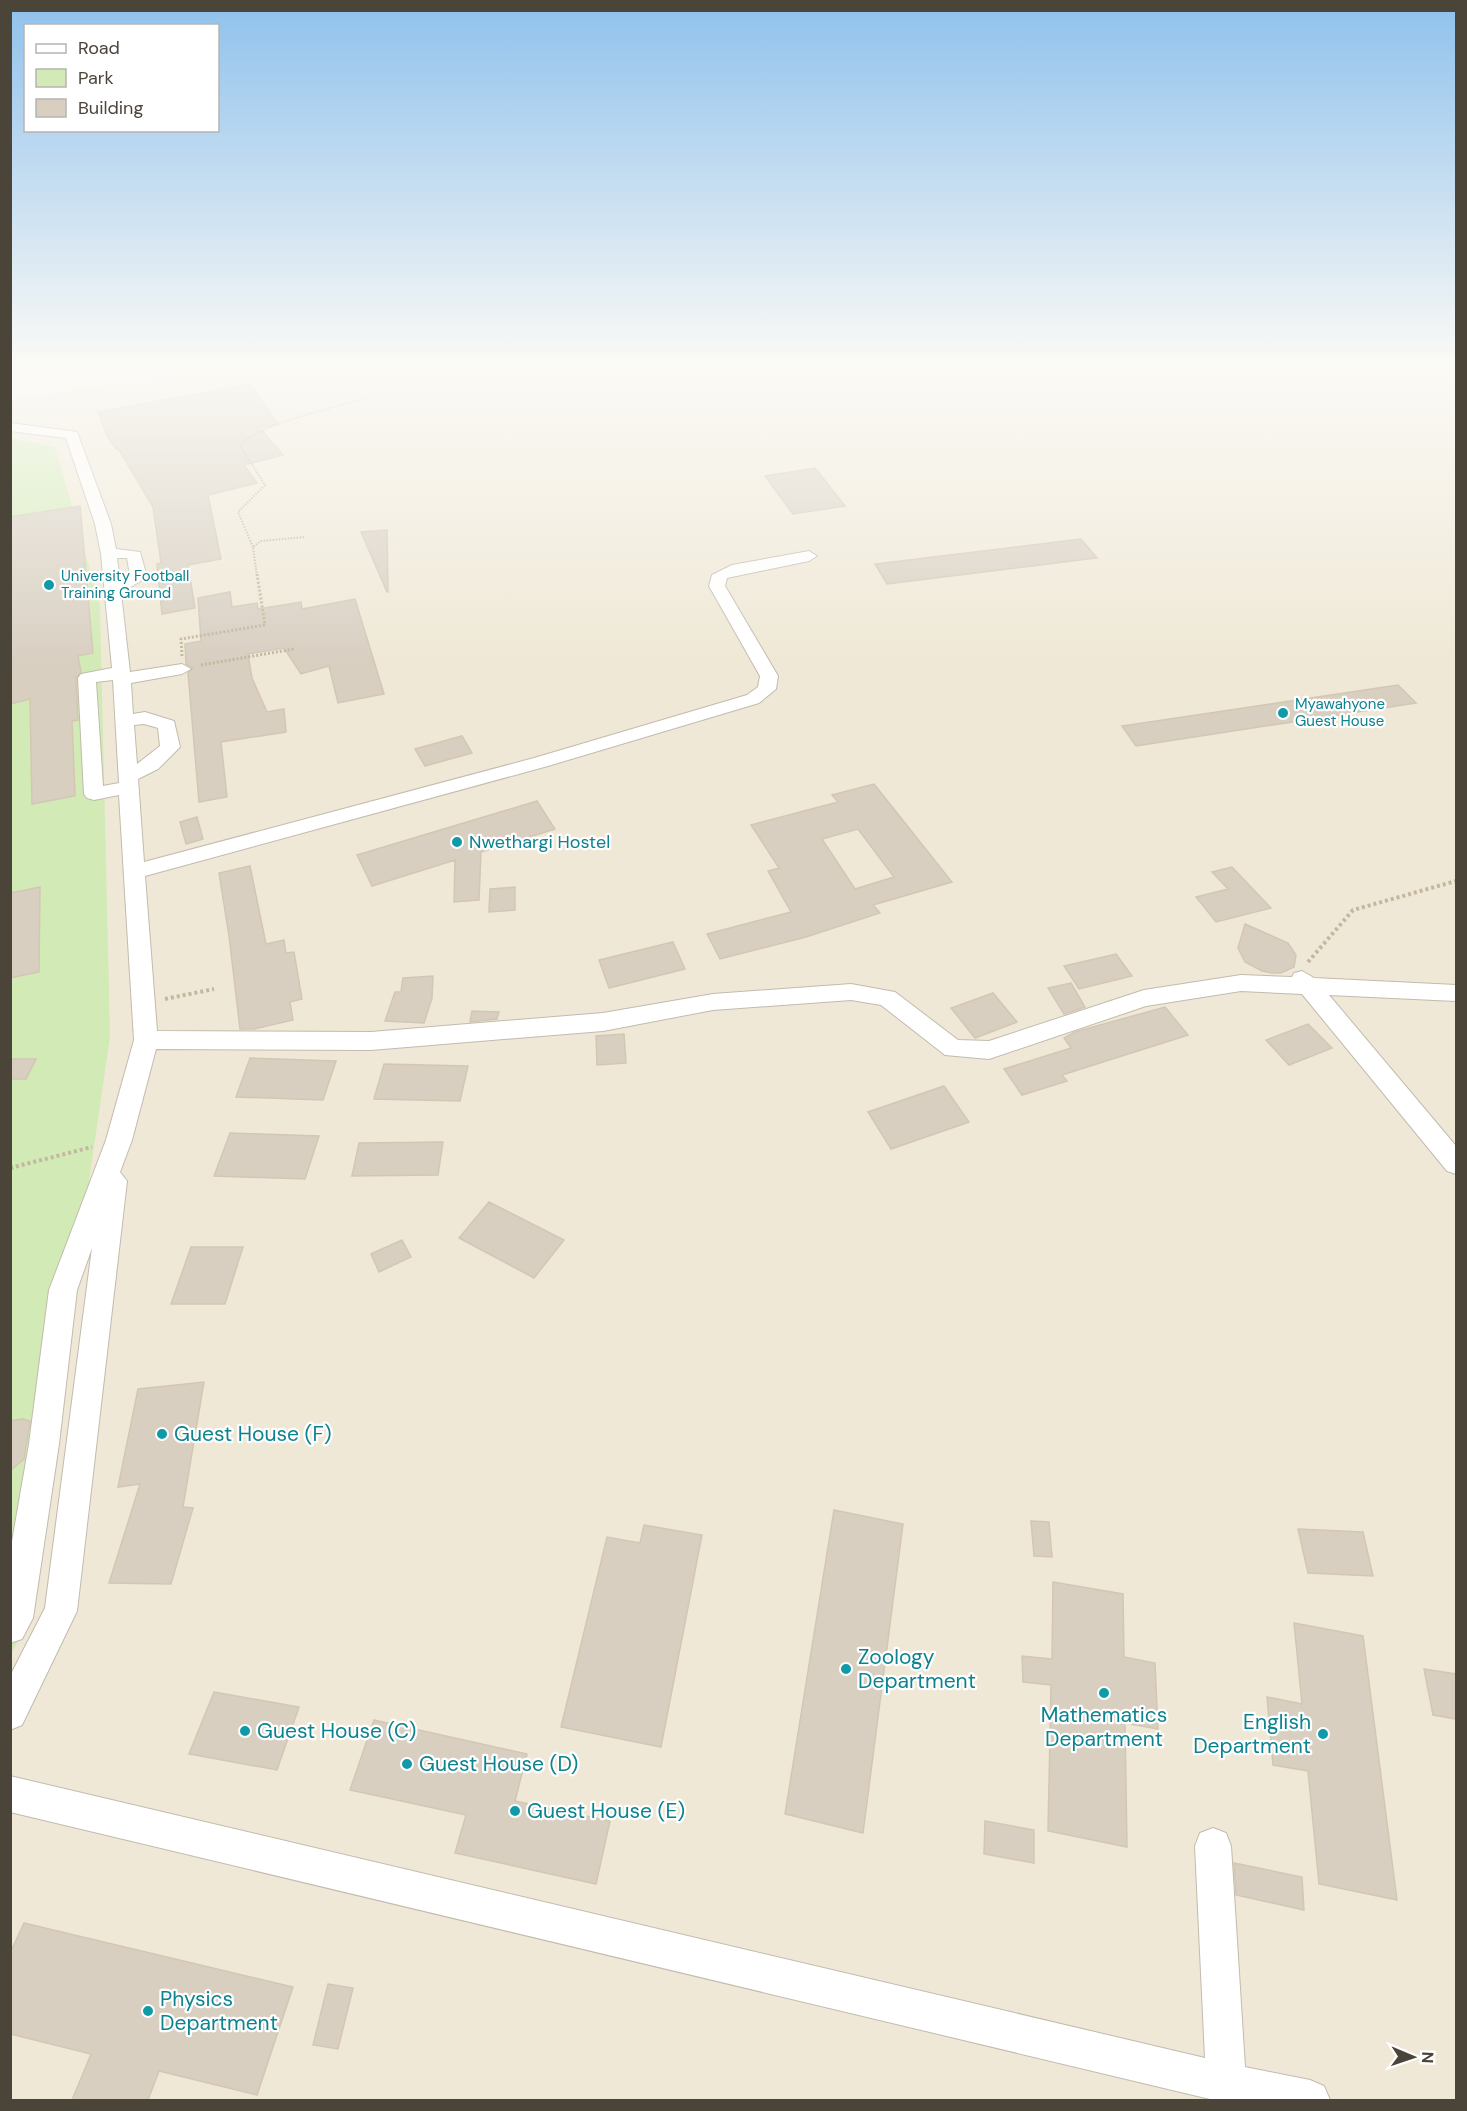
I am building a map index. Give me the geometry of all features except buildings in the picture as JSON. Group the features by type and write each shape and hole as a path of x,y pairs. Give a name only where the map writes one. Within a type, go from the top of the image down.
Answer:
{"street":[{"path":"10,1627 16,1618 44,1444 63,1290 119,1140 146,1040 121,676 110,554 103,524 83,466"},
{"path":"134,872 530,765 753,699 767,689 769,676 717,586 720,575 732,570 809,556"},
{"path":"124,721 145,718 167,725 170,747 128,782 94,794 87,678 182,669"},
{"path":"146,1040 371,1041 603,1022 712,1002 851,992 887,998 953,1049 989,1050 1144,998 1241,983 1303,980 1456,993"},
{"path":"1303,980 1456,1164"},
{"path":"10,1713 61,1611 119,1140"},
{"path":"10,1794 1226,2083 1310,2100"},
{"path":"1213,1846 1226,2083"}],"path":[{"path":"253,466 265,484 238,512 253,547 265,626 181,639 182,669 294,649"},
{"path":"253,547 261,542 305,537"},
{"path":"1303,980 1353,910 1456,881"},
{"path":"143,1004 214,988"},
{"path":"10,1168 119,1140"}],"shaded area":[{"path":"11,466 1456,466 1456,2100 11,2100"}],"green space":[{"path":"11,466 60,466 100,605 110,1037 23,1632 11,1654"}],"place":[{"name":"University Football Training Ground","path":"49,585"},
{"name":"Myawahyone Guest House","path":"1283,713"},
{"name":"Nwethargi Hostel","path":"457,842"},
{"name":"Guest House (F)","path":"162,1434"},
{"name":"Zoology Department","path":"846,1669"},
{"name":"Mathematics Department","path":"1104,1693"},
{"name":"Guest House (C)","path":"245,1731"},
{"name":"English Department","path":"1323,1734"},
{"name":"Guest House (D)","path":"407,1764"},
{"name":"Guest House (E)","path":"515,1811"},
{"name":"Physics Department","path":"148,2011"}]}
